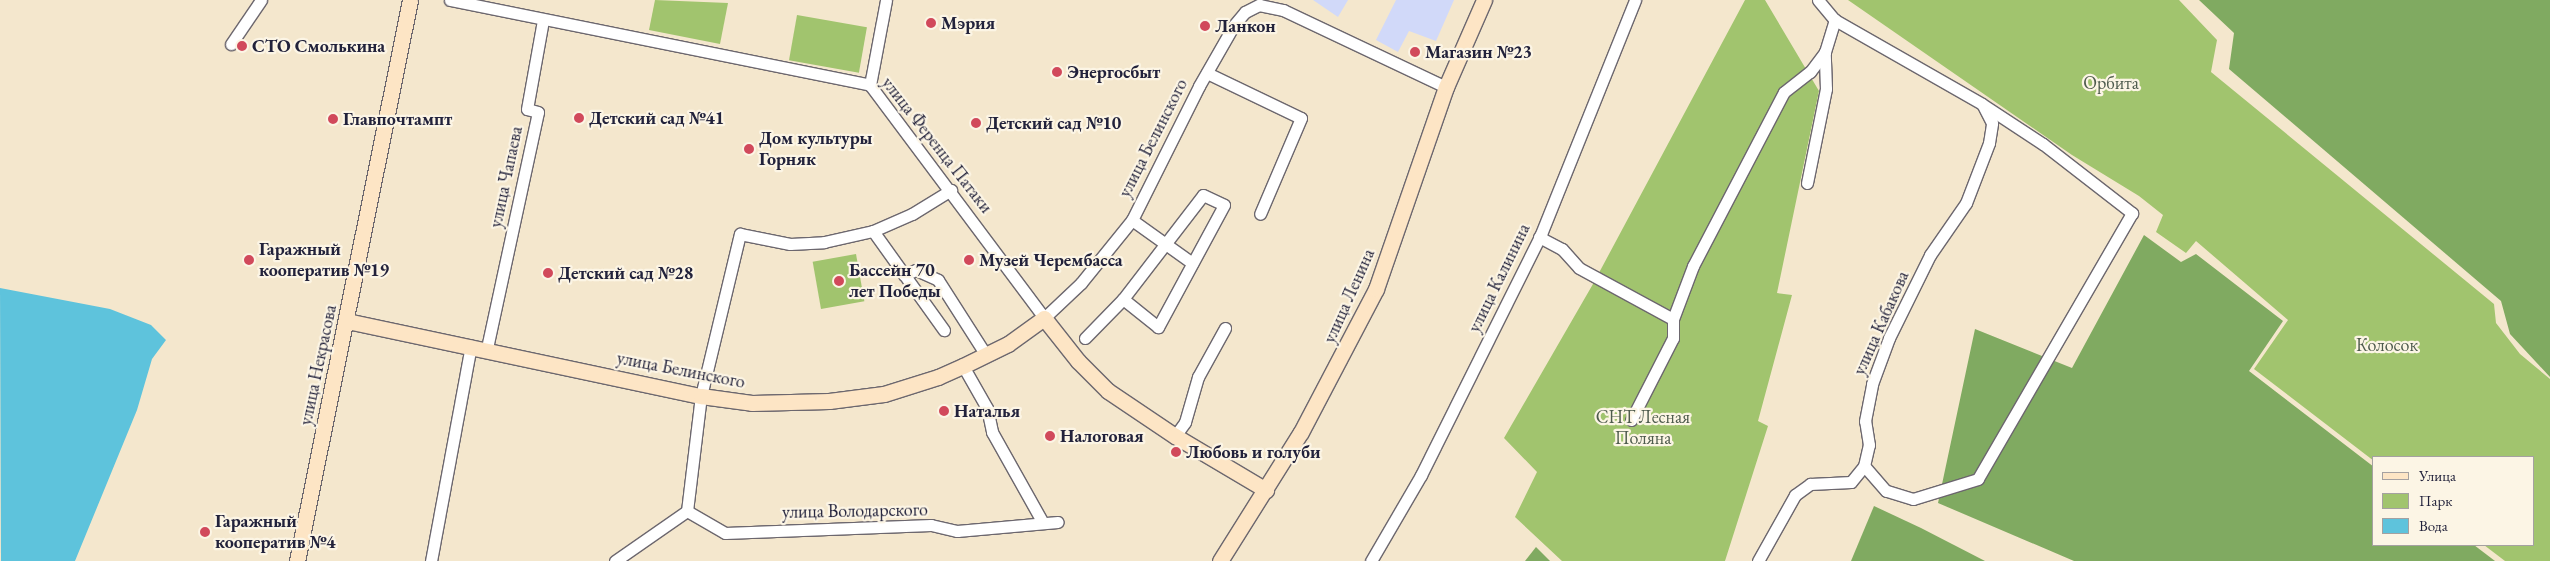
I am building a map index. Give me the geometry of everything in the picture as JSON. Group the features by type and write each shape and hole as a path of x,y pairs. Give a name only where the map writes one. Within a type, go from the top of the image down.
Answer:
{"main road":[{"name":"улица Некрасова","path":"297,561 347,321 410,0"},
{"name":"улица Ленина","path":"1220,561 1305,425 1376,290 1446,87 1484,0"},
{"name":"улица Белинского","path":"347,321 487,348 701,396 752,402 848,400 884,394 938,378 986,355 1044,318"},
{"name":"улица Ференца Патаки","path":"1044,318 1078,361 1108,390 1175,436 1266,490"}],"street":[{"path":"231,44 261,0"},
{"name":"улица Ференца Патаки","path":"450,0 870,85 951,190 1044,318"},
{"path":"870,85 886,0"},
{"name":"улица Калинина","path":"1371,561 1421,475 1539,237 1635,0"},
{"path":"1758,561 1795,495 1810,484 1851,482 1864,466 1886,491 1913,499 1978,479 2132,212 2043,144 1982,104 1835,20 1818,0"},
{"name":"улица Белинского","path":"1044,318 1081,283 1132,220 1207,72 1234,25 1245,12 1259,5 1284,10 1446,87"},
{"name":"улица Чапаева","path":"487,348 538,112 527,109 543,20"},
{"path":"1807,183 1826,89 1825,52 1835,20"},
{"path":"1631,420 1673,338 1673,319 1693,266 1784,92 1810,72 1825,52"},
{"name":"улица Белинского","path":"1207,72 1301,118 1260,214"},
{"name":"улица Кабакова","path":"1864,466 1869,445 1865,421 1872,384 1889,338 1930,255 1966,203 1989,143 1992,123 1982,104"},
{"path":"615,561 687,511 701,396 740,234 790,244 824,242 873,232 912,214 951,190"},
{"path":"1085,338 1123,299 1203,195 1224,205 1158,327 1123,299"},
{"name":"улица Белинского","path":"1132,220 1192,263"},
{"path":"873,232 944,330"},
{"path":"1539,237 1562,249 1579,268 1673,319"},
{"path":"904,275 916,270 938,280 986,355"},
{"path":"1175,436 1185,422 1198,377 1224,328"},
{"path":"430,561 471,346"},
{"path":"963,366 987,408 992,432 1043,523"},
{"name":"улица Володарского","path":"687,511 725,533 931,525 957,531 1058,522"}],"shaded area":[{"path":"1313,0 1348,0 1338,17"},
{"path":"1396,0 1454,0 1436,41 1409,31 1398,52 1376,40"}],"green space":[{"path":"655,0 728,3 720,44 649,30"},
{"name":"СНТ Лесная Поляна","path":"1745,0 1765,0 1819,91 1777,293 1792,295 1758,421 1768,426 1725,561 1562,561 1515,517 1537,472 1504,438 1593,284"},
{"name":"Колосок","path":"1848,0 2179,0 2217,40 2211,72 2494,304 2496,323 2520,354 2550,379 2550,561 2505,561 2485,546 2535,546 2535,456 2372,456 2372,459 2254,369 2288,320 2196,241 2186,253 2156,232 2163,215 2139,196 2072,155"},
{"path":"2199,0 2550,0 2550,377 2510,334 2501,301 2229,69 2234,33"},
{"path":"797,15 867,27 859,73 789,60"},
{"path":"2144,235 2181,262 2196,254 2283,321 2249,371 2372,465 2372,546 2475,546 2495,561 2074,561 1938,503 1975,329 2072,368"},
{"name":"Бассейн 70 лет Победы","path":"856,254 864,301 821,309 813,262"},
{"path":"1874,506 1921,528 1985,561 1851,561"},
{"path":"1536,547 1550,561 1525,561"}],"water":[{"path":"0,288 110,309 151,325 166,340 152,359 137,410 75,561 1,561"}],"place":[{"name":"Мэрия","path":"931,23"},
{"name":"Ланкон","path":"1205,26"},
{"name":"СТО Смолькина","path":"242,46"},
{"name":"Магазин №23","path":"1415,52"},
{"name":"Энергосбыт","path":"1057,72"},
{"name":"Детский сад №41","path":"579,118"},
{"name":"Главпочтампт","path":"333,119"},
{"name":"Детский сад №10","path":"976,123"},
{"name":"Дом культуры Горняк","path":"749,149"},
{"name":"Гаражный кооператив №19","path":"249,260"},
{"name":"Музей Черембасса","path":"969,260"},
{"name":"Детский сад №28","path":"548,273"},
{"name":"Бассейн 70 лет Победы","path":"839,281"},
{"name":"Наталья","path":"944,411"},
{"name":"Налоговая","path":"1050,436"},
{"name":"Любовь и голуби","path":"1176,452"},
{"name":"Гаражный кооператив №4","path":"205,532"}],"park label":[{"name":"Орбита","path":"2111,83"}]}
